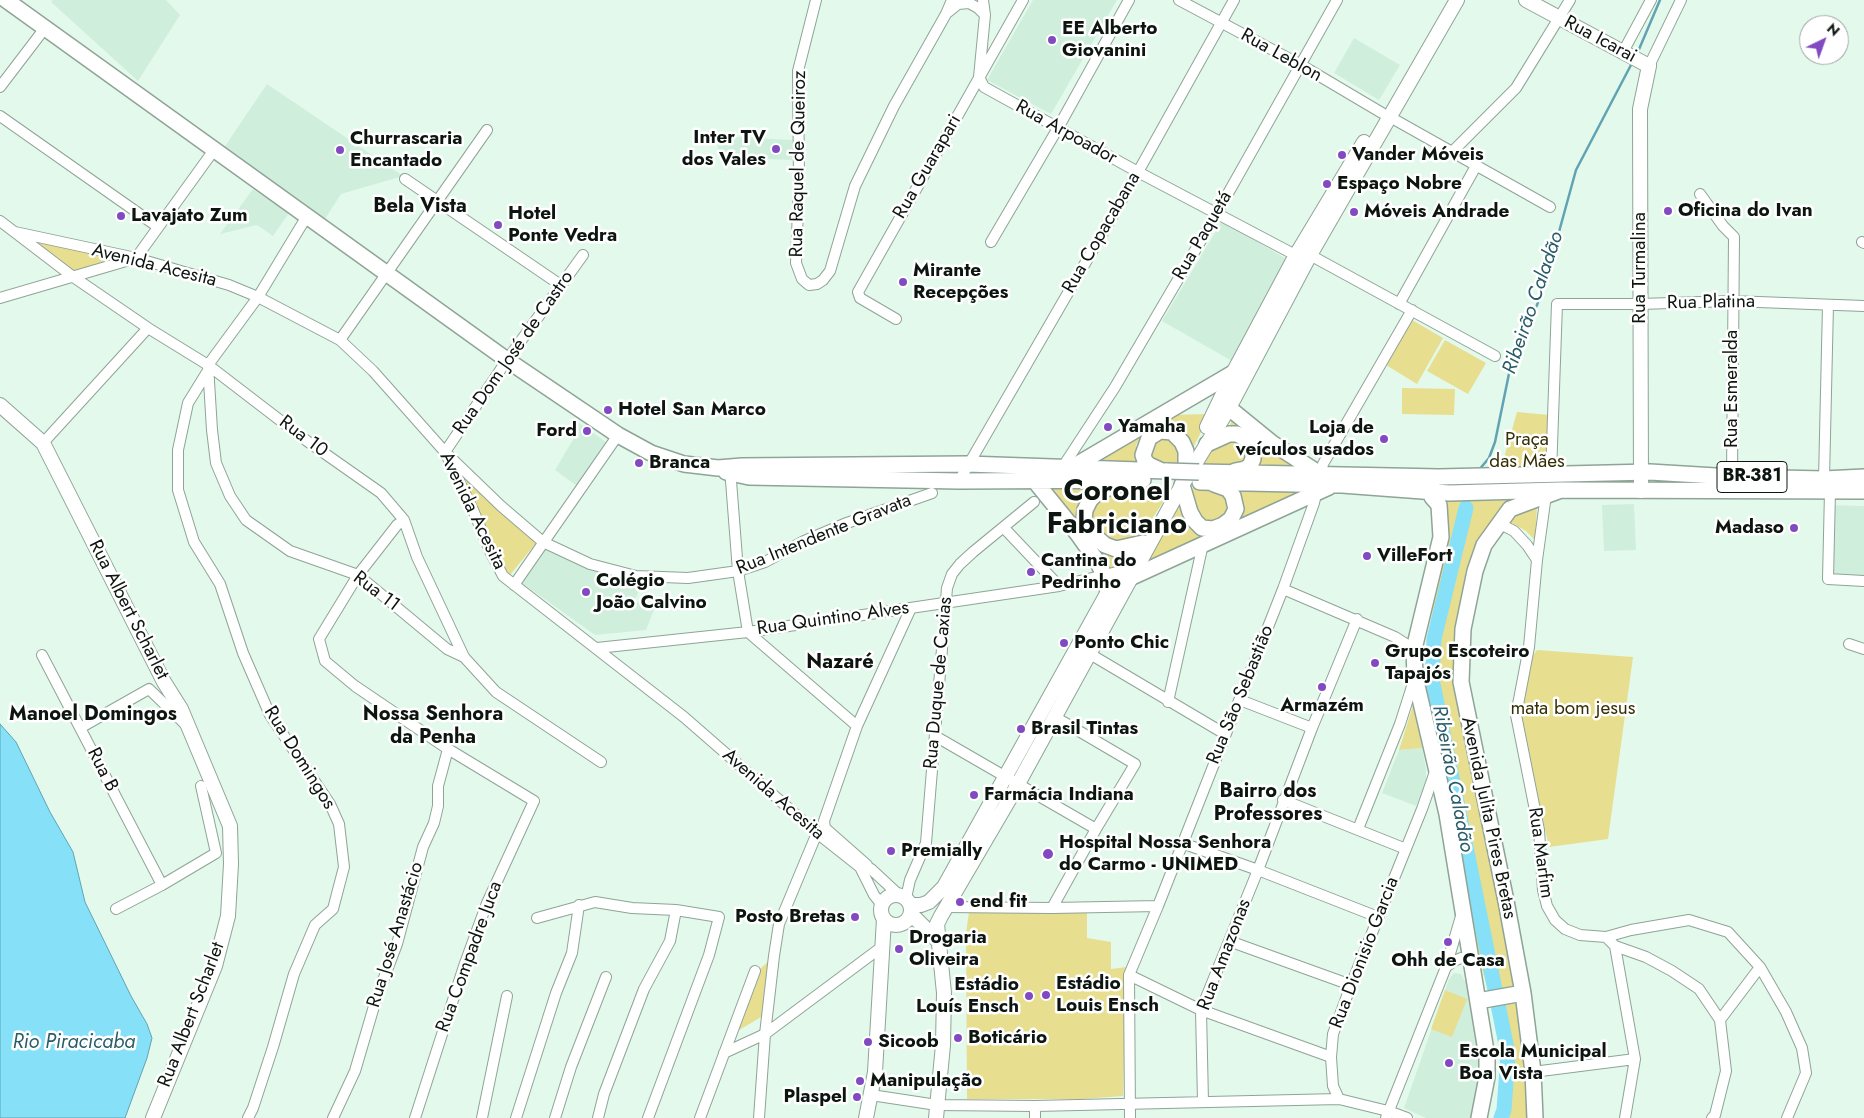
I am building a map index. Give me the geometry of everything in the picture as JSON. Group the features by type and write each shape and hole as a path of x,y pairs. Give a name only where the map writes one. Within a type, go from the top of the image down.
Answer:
{"main road":[{"path":"6,0 507,360 618,435 651,453 684,464 726,469 967,464 1066,468 1170,477"},
{"path":"1386,115 1447,0"},
{"path":"866,1118 875,1072 883,946 883,912 888,897 906,903 921,905 929,902 944,887 1012,780 1055,717 1090,654 1143,543 1199,476 1233,373 1304,257 1386,115 1457,0"},
{"name":"Rua Icarai","path":"1526,0 1649,66"},
{"name":"Rua Turmalina","path":"1641,490 1640,109 1649,66"},
{"path":"1129,573 1170,477 1207,444 1229,408 1304,257"},
{"path":"1066,468 1233,373"},
{"name":"Rua Albert Scharlet","path":"0,405 44,443 164,682 192,731 230,826 231,864 228,916 215,966 153,1118"},
{"path":"1229,408 1319,484"},
{"path":"1157,431 1172,432 1182,442 1199,476 1228,489 1234,496 1236,509 1231,519 1213,529 1202,528 1195,521 1170,477 1145,461 1143,455 1149,438 1157,431"},
{"path":"726,469 748,477 1132,480 1232,472 1245,469 1250,466 1253,460 1250,443 1246,439 1233,434 1207,444"},
{"path":"1232,472 1319,484 1446,477"},
{"name":"BR-381","path":"1446,477 1640,472 1827,485 1864,491"},
{"path":"1199,476 1412,491 1432,495 1431,488 1446,477"},
{"name":"BR-381","path":"1432,495 1502,492 1540,493 1561,490 1641,490 1827,485 1864,477"},
{"path":"1034,480 1098,562 1108,592"},
{"path":"1132,480 1098,492 1090,500 1085,510 1084,520 1090,532 1105,545 1116,548 1143,543"},
{"path":"936,1112 943,1045 944,993 937,924 1108,592 1129,573 1203,544 1319,484"},
{"name":"Avenida Julita Pires Bretas","path":"1534,1118 1532,1072 1523,993 1506,901 1460,682 1463,629 1475,572 1484,544 1510,509 1540,493"},
{"name":"Avenida Julita Pires Bretas","path":"1432,495 1439,505 1441,537 1414,649 1415,677 1447,814 1472,961 1483,1000 1487,1078 1479,1118"},
{"path":"906,903 945,907"},
{"path":"883,912 892,925 901,924 905,922 906,903"},
{"path":"906,903 939,942"},
{"path":"1483,1000 1523,993"}],"street":[{"name":"Rua Raquel de Queiroz","path":"816,0 798,71 799,181 796,263 802,279 809,285 817,284 830,271 855,186 894,106 952,0"},
{"path":"980,77 984,14 983,0"},
{"name":"Rua Guarapari","path":"896,319 860,298 858,292 1023,0"},
{"path":"991,242 1058,128 1129,0"},
{"name":"Rua Leblon","path":"1180,0 1301,65 1550,207"},
{"name":"Rua Copacabana","path":"959,480 1138,172 1220,22 1234,0"},
{"name":"Rua Paquetá","path":"1066,468 1217,213 1337,0"},
{"path":"1452,152 1516,88 1570,0"},
{"path":"1625,53 1651,0"},
{"path":"1649,66 1681,0"},
{"path":"946,14 958,4 969,3 984,14"},
{"path":"0,87 45,28"},
{"name":"Rua Arpoador","path":"980,77 984,87 1138,172 1412,310 1495,356"},
{"path":"0,116 158,227"},
{"path":"340,340 436,201 488,130"},
{"path":"0,298 136,258 214,150"},
{"path":"1399,304 1476,166"},
{"path":"405,179 562,286"},
{"name":"Rua Esmeralda","path":"1700,194 1723,226 1734,237 1732,477"},
{"name":"Rua Domingos","path":"248,1118 273,1047 294,974 315,925 333,909 344,867 339,824 330,804 270,716 243,653 220,584 194,542 178,490 178,450 188,403 209,368 258,297 307,216"},
{"name":"Rua 10","path":"0,221 72,276 209,368 381,493 404,520 417,557 464,657"},
{"name":"Avenida Acesita","path":"16,232 136,258 229,285 258,297 340,340 373,371 445,452 503,576 684,717 817,834 860,867 883,912"},
{"name":"Rua Dom José de Castro","path":"445,452 507,360 584,255"},
{"name":"Rua Platina","path":"1551,474 1557,304 1732,301 1864,306"},
{"path":"1828,305 1828,579 1864,581"},
{"name":"Rua São Sebastião","path":"1130,1118 1129,975 1283,588 1319,484 1323,464 1412,310"},
{"path":"44,443 148,328"},
{"name":"Rua 11","path":"209,368 212,430 216,463 230,496 246,520 290,551 358,575 447,648 464,657 496,692 601,762"},
{"path":"514,585 618,435"},
{"name":"Rua Intendente Gravata","path":"445,452 501,506 543,542 590,564 636,576 688,578 738,571 765,562 804,541 844,524 932,493"},
{"path":"726,469 738,571 748,632 857,726"},
{"name":"Rua Marfim","path":"1540,493 1537,560 1529,647 1516,715 1539,830 1543,890 1547,906 1555,920 1565,929 1580,935 1606,937 1631,930 1689,920 1728,932 1760,967 1786,1012 1802,1048 1806,1073 1787,1118"},
{"name":"Rua Duque de Caxias","path":"906,903 910,880 926,843 944,603 947,588 952,574 973,552 1034,502"},
{"path":"404,520 397,525 358,575 319,640 325,661 354,686 448,749"},
{"path":"1498,523 1514,531 1537,560"},
{"path":"1004,528 1059,586"},
{"path":"1168,702 1203,544"},
{"name":"Rua Quintino Alves","path":"597,648 748,632 1059,586 1104,576 1129,573"},
{"path":"1283,588 1396,637 1414,649"},
{"path":"906,903 825,828 824,821 857,726 911,608"},
{"name":"Rua Amazonas","path":"1203,1102 1201,1010 1258,870 1283,800 1357,619"},
{"path":"1849,644 1864,649"},
{"path":"1090,654 1168,702 1225,734"},
{"name":"Rua B","path":"42,655 162,885"},
{"path":"1358,829 1400,724 1415,677"},
{"path":"80,728 149,689 192,731"},
{"path":"1240,700 1312,728"},
{"path":"1052,908 1135,764 1055,717"},
{"path":"935,736 1096,829"},
{"name":"Rua Compadre Juca","path":"415,1118 464,966 487,903 534,801 448,749"},
{"name":"Rua José Anastácio","path":"333,1118 355,1071 377,996 397,944 423,847 434,823 438,806 438,786 448,749"},
{"name":"Rua Dionisio Garcia","path":"1339,1099 1333,1086 1331,1057 1333,1034 1350,985 1437,768"},
{"path":"116,909 162,885 216,853 201,786"},
{"path":"1283,800 1406,849"},
{"path":"1422,809 1428,805 1437,806 1447,814"},
{"path":"759,1118 765,1034 779,924 817,834"},
{"path":"1182,843 1258,870 1378,917"},
{"name":"Avenida Acesita","path":"860,867 871,869"},
{"path":"537,918 595,902 632,908 676,910 719,917 709,955 648,1118"},
{"path":"516,1118 556,993 572,953 579,905"},
{"path":"945,907 1052,908 1158,906"},
{"path":"1387,1114 1446,967 1463,908"},
{"path":"598,1118 604,1094 644,989 670,941 676,910"},
{"path":"1606,937 1615,946 1646,957 1699,989 1720,1020 1726,1071 1715,1115 1712,1118"},
{"path":"1229,941 1350,985"},
{"path":"724,1053 765,1034 883,946"},
{"path":"1615,946 1635,1059 1626,1118"},
{"path":"1446,967 1461,958 1467,958 1472,961"},
{"path":"1720,1020 1760,967"},
{"path":"700,1118 756,971"},
{"path":"1129,975 1201,1010 1331,1057"},
{"path":"555,1118 570,1067 606,977"},
{"path":"482,1118 507,996"},
{"path":"1532,1072 1635,1059"},
{"path":"870,1095 936,1112 1035,1106 1339,1099 1387,1114 1407,1118"},
{"path":"1035,1106 1035,1118"}],"shaded area":[{"path":"53,0 166,0 180,15 138,81 51,2"},
{"name":"EE Alberto Giovanini","path":"1033,0 1117,0 1051,114 987,80"},
{"path":"1354,38 1400,65 1379,100 1334,73"},
{"path":"267,84 403,176 341,194 323,222 223,149"},
{"name":"Inter TV dos Vales","path":"716,136 792,140 792,160 719,157"},
{"path":"253,189 289,213 273,236 257,225 220,234"},
{"path":"1222,221 1290,261 1232,361 1162,321"},
{"path":"575,420 606,442 577,486 555,470 574,438 567,433"},
{"path":"1634,504 1636,550 1604,551 1602,505"},
{"path":"1829,505 1864,506 1864,576 1828,575"},
{"name":"Colégio João Calvino","path":"546,549 586,566 645,579 634,601 655,607 646,630 595,635 522,583"},
{"path":"1422,748 1426,769 1426,783 1416,806 1382,793 1399,750"},
{"name":"Escola Municipal Boa Vista","path":"1454,973 1461,974 1470,990 1479,1045 1479,1081 1473,1118 1426,1118 1404,1108 1449,979"}],"green space":[{"path":"32,240 111,258 87,269 70,271"},
{"path":"1412,320 1443,338 1417,384 1386,365"},
{"path":"1445,340 1486,363 1468,394 1427,371"},
{"path":"1402,388 1455,389 1454,415 1402,414"},
{"name":"Praça das Mães","path":"1517,412 1549,415 1548,461 1541,470 1500,472"},
{"path":"1210,414 1192,450 1187,441 1144,433 1136,445 1142,462 1083,467 1169,415"},
{"path":"1234,417 1303,471 1252,470 1258,456 1227,430"},
{"path":"1153,435 1177,438 1182,470 1159,464 1150,454"},
{"path":"1226,437 1245,443 1247,457 1242,465 1200,469 1212,448"},
{"path":"462,477 536,543 510,575 495,554"},
{"path":"1042,483 1104,484 1090,495 1089,537 1098,549 1107,553 1125,554 1117,570 1106,573"},
{"path":"1229,485 1315,491 1138,572 1182,498 1182,514 1187,523 1194,529 1235,522"},
{"path":"1193,486 1210,487 1222,491 1230,502 1229,512 1223,520 1207,525 1190,503"},
{"path":"1173,487 1140,537 1112,543 1094,526 1093,513 1098,498 1117,489"},
{"path":"1528,499 1477,539 1466,570 1457,628 1522,993 1528,1118 1494,1118 1501,1103 1502,1080 1494,1009 1469,914 1428,677 1428,638 1443,547 1438,501"},
{"path":"1531,504 1537,507 1535,540 1526,531 1510,522 1510,513"},
{"name":"mata bom jesus","path":"1537,650 1633,657 1608,839 1549,847 1518,707 1529,661"},
{"path":"1415,699 1422,748 1399,750"},
{"name":"Estádio Louis Ensch","path":"1087,909 1087,938 1111,942 1111,969 1127,967 1123,1096 1082,1099 967,1099 966,933 969,912"},
{"path":"775,955 768,1013 734,1033 759,970"},
{"path":"1445,990 1467,999 1452,1037 1431,1029"}],"water":[{"name":"Rio Piracicaba","path":"0,724 16,742 50,812 73,852 85,902 131,996 147,1024 152,1038 147,1058 125,1118 0,1118"}],"waterway":[{"name":"Ribeirão Caladão","path":"1637,54 1660,0"},
{"name":"Ribeirão Caladão","path":"1478,471 1489,458 1495,442 1512,359 1537,305 1546,279 1576,170 1632,63"},
{"name":"Ribeirão Caladão","path":"1466,508 1468,499"},
{"name":"Ribeirão Caladão","path":"1466,508 1434,639 1432,679 1508,1054 1504,1110 1501,1118"}],"place":[{"name":"EE Alberto Giovanini","path":"1052,40"},
{"name":"Inter TV dos Vales","path":"776,149"},
{"name":"Churrascaria Encantado","path":"340,150"},
{"name":"Vander Móveis","path":"1342,155"},
{"name":"Espaço Nobre","path":"1327,184"},
{"name":"Oficina do Ivan","path":"1668,211"},
{"name":"Móveis Andrade","path":"1354,212"},
{"name":"Lavajato Zum","path":"121,216"},
{"name":"Hotel Ponte Vedra","path":"498,225"},
{"name":"Mirante Recepções","path":"903,282"},
{"name":"Hotel San Marco","path":"608,410"},
{"name":"Yamaha","path":"1108,427"},
{"name":"Ford","path":"587,431"},
{"name":"Loja de veículos usados","path":"1384,439"},
{"name":"Branca","path":"639,463"},
{"name":"Madaso","path":"1794,528"},
{"name":"VilleFort","path":"1367,556"},
{"name":"Cantina do Pedrinho","path":"1031,572"},
{"name":"Colégio João Calvino","path":"586,592"},
{"name":"Ponto Chic","path":"1064,643"},
{"name":"Grupo Escoteiro Tapajós","path":"1375,663"},
{"name":"Armazém","path":"1322,687"},
{"name":"Brasil Tintas","path":"1021,729"},
{"name":"Farmácia Indiana","path":"974,795"},
{"name":"Premially","path":"891,851"},
{"name":"Hospital Nossa Senhora do Carmo - UNIMED","path":"1048,854"},
{"name":"end fit","path":"960,902"},
{"name":"Posto Bretas","path":"855,917"},
{"name":"Ohh de Casa","path":"1448,942"},
{"name":"Drogaria Oliveira","path":"899,949"},
{"name":"Estádio Louis Ensch","path":"1046,995"},
{"name":"Estádio Louís Ensch","path":"1029,996"},
{"name":"Boticário","path":"958,1038"},
{"name":"Sicoob","path":"868,1042"},
{"name":"Escola Municipal Boa Vista","path":"1449,1063"},
{"name":"Manipulação","path":"860,1081"},
{"name":"Plaspel","path":"857,1097"}],"district":[{"name":"Bela Vista","path":"420,207"},
{"name":"Coronel Fabriciano","path":"1117,510"},
{"name":"Nazaré","path":"840,663"},
{"name":"Manoel Domingos","path":"93,715"},
{"name":"Nossa Senhora da Penha","path":"433,726"},
{"name":"Bairro dos Professores","path":"1268,804"}]}
